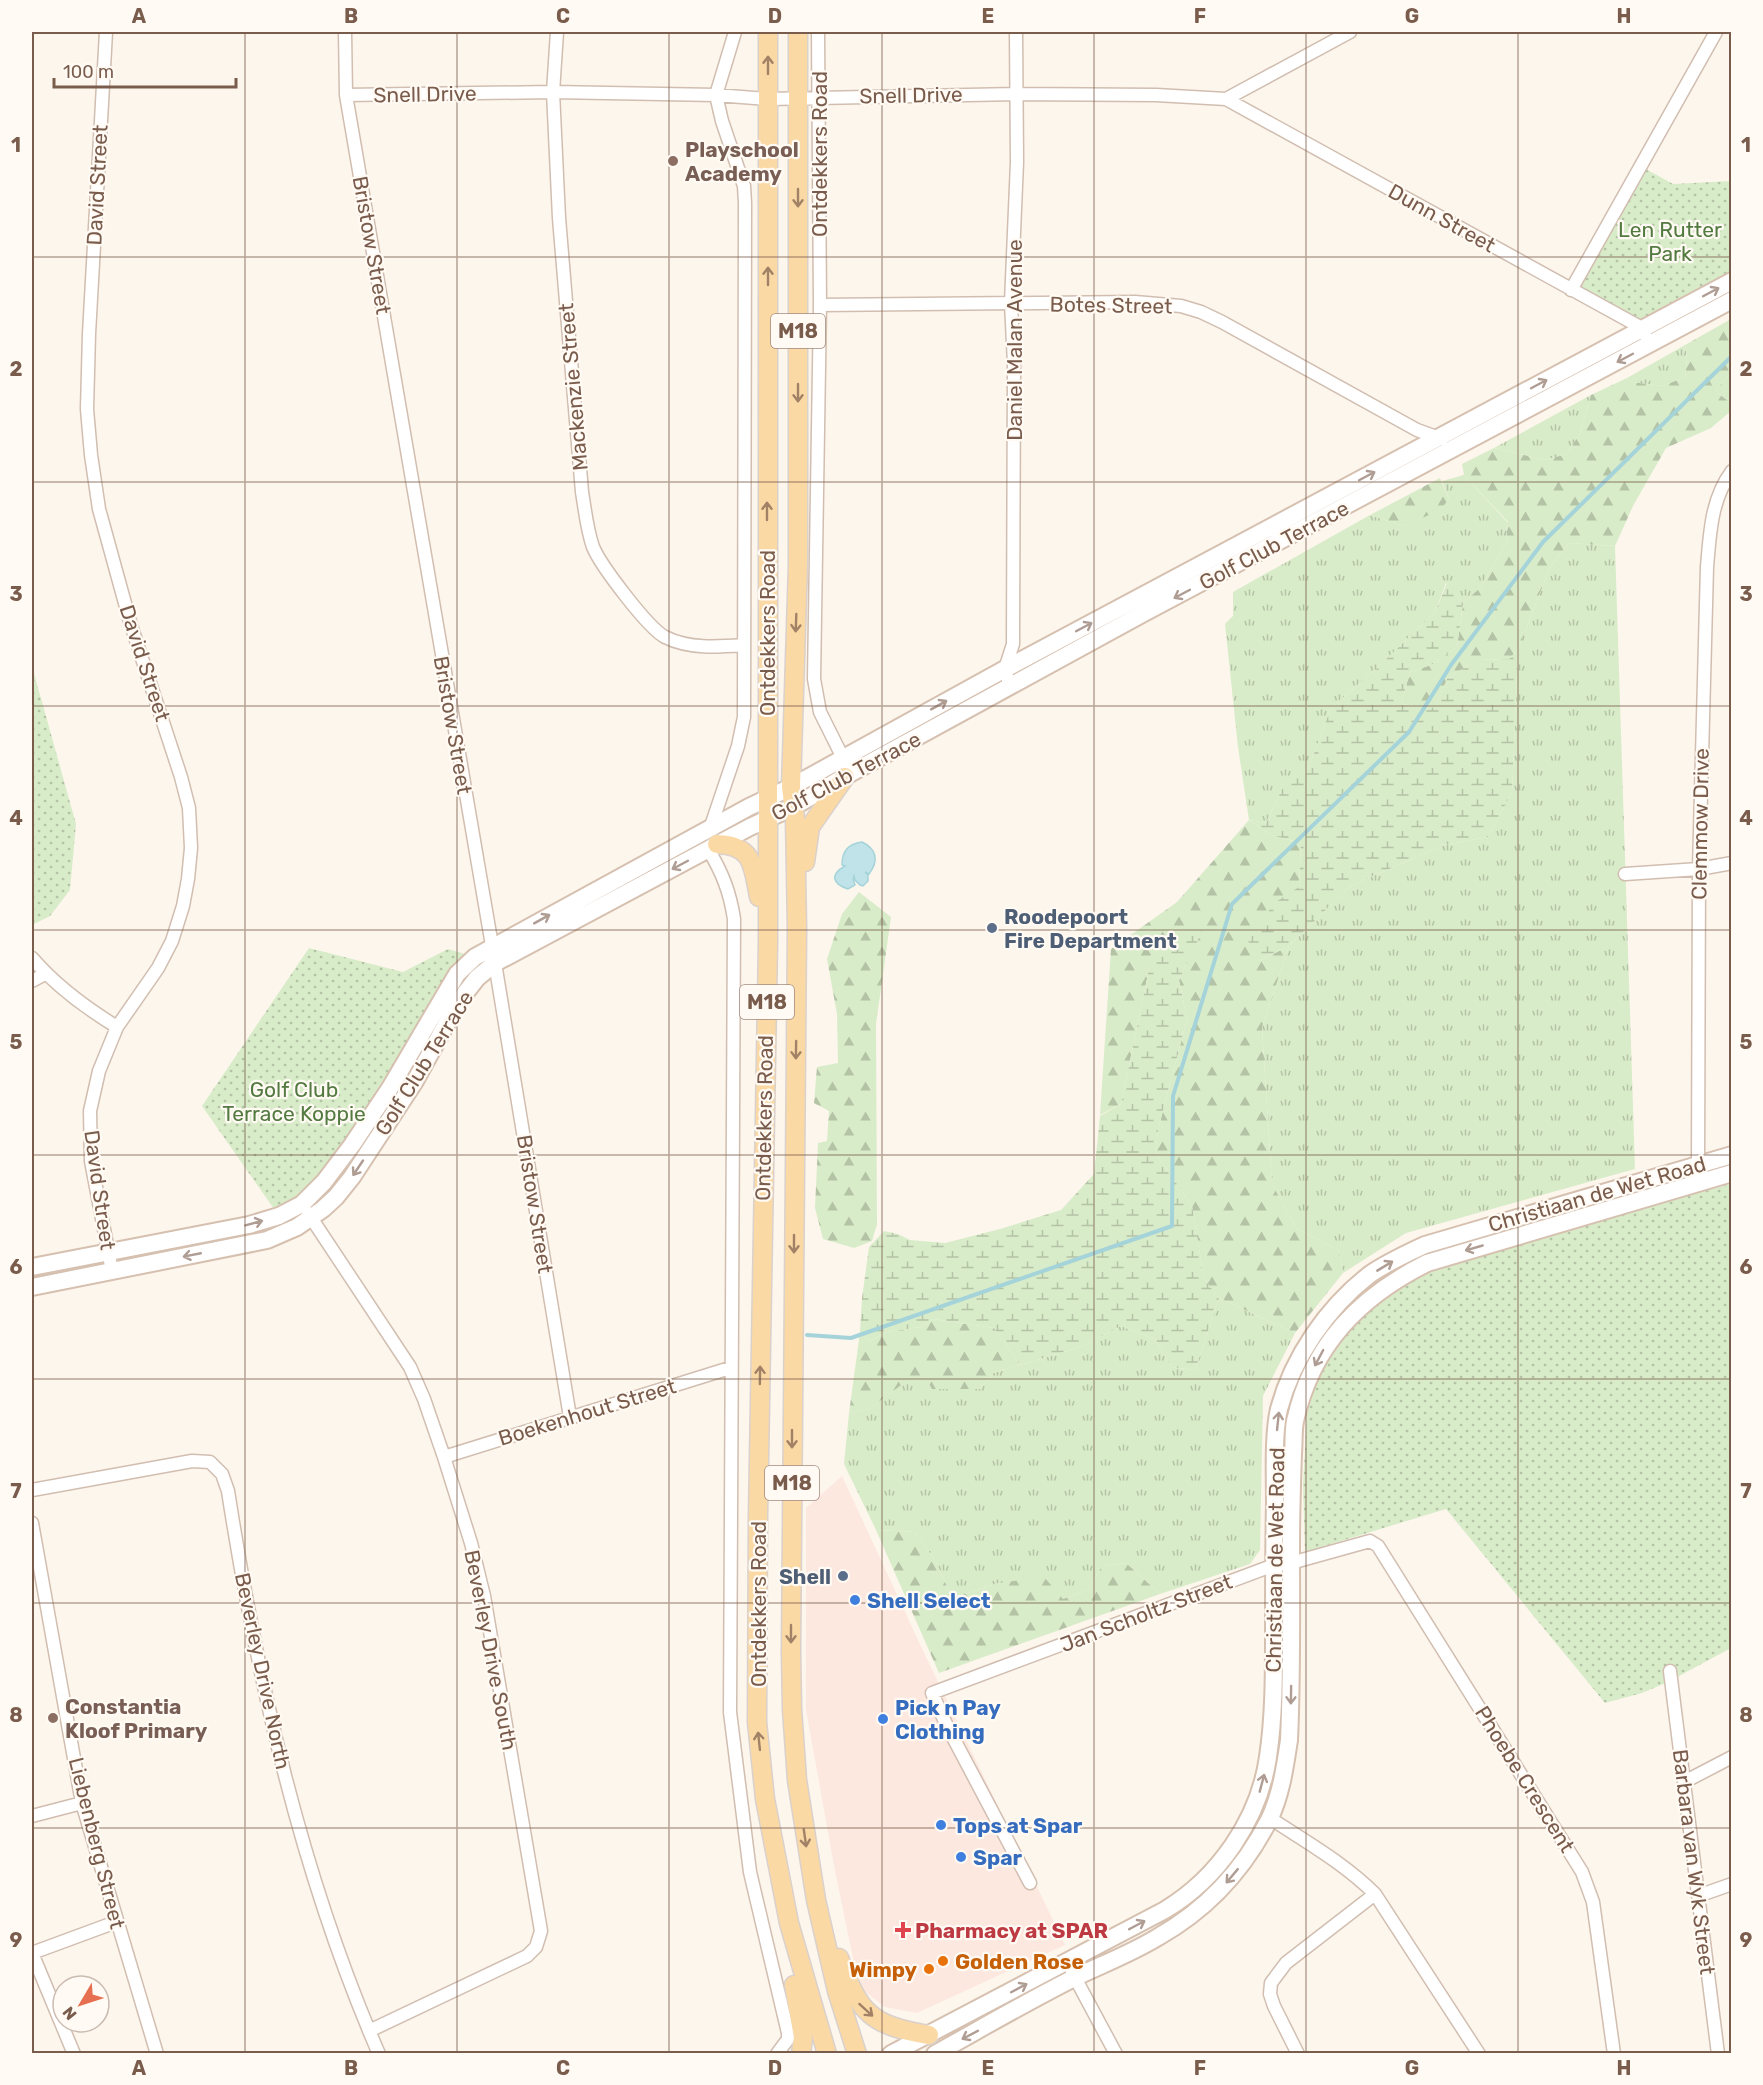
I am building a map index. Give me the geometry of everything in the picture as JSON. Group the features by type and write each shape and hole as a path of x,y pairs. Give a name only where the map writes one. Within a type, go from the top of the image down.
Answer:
{"main road":[{"name":"Ontdekkers Road","path":"768,32 768,942 758,1493 757,1722 765,1799 789,1923 826,2054"},
{"name":"Ontdekkers Road","path":"798,32 798,564 791,787 797,928 791,1651 797,1780 816,1900 837,1991 857,2054"},
{"path":"797,928 810,827 848,775"},
{"path":"712,841 744,851 751,861 768,942"},
{"path":"765,1799 767,1850 801,2014 803,2037 801,2054"},
{"path":"816,1900 859,2005 890,2025 904,2031 929,2035"}],"street":[{"name":"David Street","path":"106,32 89,334 87,410 90,444 99,509 131,625 189,808 191,848 186,888 172,941 158,968 117,1027 99,1071 90,1111 91,1161 112,1271"},
{"name":"Bristow Street","path":"345,32 346,95 570,1417"},
{"name":"Mackenzie Street","path":"557,32 553,92 559,218 582,492 593,547 607,571 629,600 663,636 685,644 715,647 743,645"},
{"path":"716,95 735,32"},
{"name":"Ontdekkers Road","path":"818,32 820,305 814,679 820,712 843,758 848,775"},
{"name":"Daniel Malan Avenue","path":"1010,687 1014,364 1011,303 1017,162 1016,32"},
{"path":"1226,99 1350,32"},
{"path":"1571,290 1716,32"},
{"name":"Snell Drive","path":"346,95 553,92 716,95 768,99 1017,94 1226,99"},
{"name":"Ontdekkers Road","path":"716,95 722,121 744,186 745,203 744,717 712,841 731,898 734,919 730,1712 750,1872 788,2033 788,2039 777,2054"},
{"name":"Dunn Street","path":"1226,99 1642,328"},
{"name":"Golf Club Terrace","path":"32,1287 267,1240 284,1234 307,1211 324,1182 390,1088 457,974 475,957 493,955 712,841 793,807 1445,445 1642,328 1731,281"},
{"name":"Golf Club Terrace","path":"712,841 749,807 843,758 1012,660 1650,344 1731,300"},
{"name":"Botes Street","path":"820,305 1143,303 1181,306 1222,322 1445,445"},
{"path":"1642,328 1650,344"},
{"name":"Clemmow Drive","path":"1699,1174 1700,869 1707,567 1716,499 1731,471"},
{"name":"Daniel Malan Avenue","path":"1012,660 1025,679"},
{"path":"1625,874 1700,869 1731,863"},
{"path":"32,958 45,974 88,1009 117,1027"},
{"path":"32,981 45,974"},
{"name":"Christiaan de Wet Road","path":"891,2054 1071,1970 1160,1936 1208,1902 1245,1861 1269,1818 1283,1775 1289,1740 1292,1485 1295,1423 1306,1386 1317,1361 1327,1344 1354,1312 1398,1277 1427,1263 1699,1174 1731,1155"},
{"name":"Christiaan de Wet Road","path":"935,2054 1186,1898 1206,1879 1228,1852 1248,1819 1260,1790 1268,1759 1274,1678 1275,1456 1279,1410 1300,1358 1321,1324 1344,1298 1377,1270 1425,1245 1464,1232 1699,1174 1731,1173"},
{"name":"Golf Club Terrace","path":"32,1267 249,1225 307,1211"},
{"name":"Beverley Drive South","path":"307,1211 410,1367 444,1457 471,1543 484,1596 541,1931 536,1947 527,1956 369,2031"},
{"name":"Boekenhout Street","path":"444,1457 730,1368"},
{"name":"Beverley Drive North","path":"32,1490 192,1461 210,1462 222,1474 228,1491 263,1688 295,1815 344,1969 379,2054"},
{"name":"Liebenberg Street","path":"32,1523 82,1803 157,2054"},
{"name":"Phoebe Crescent","path":"1362,1542 1370,1541 1378,1546 1582,1872 1593,1902 1614,2054"},
{"name":"Jan Scholtz Street","path":"1030,1883 932,1694 1274,1565 1291,1563 1362,1542"},
{"name":"Barbara van Wyk Street","path":"1670,1671 1718,2054"},
{"path":"1684,1782 1731,1757"},
{"path":"32,1816 82,1803"},
{"path":"1269,1818 1346,1868 1374,1894 1479,2054"},
{"path":"1698,1896 1731,1884"},
{"path":"1298,2054 1274,2006 1270,1994 1271,1983 1286,1963 1374,1894"},
{"path":"74,2054 32,1953 116,1922"},
{"path":"1071,1970 1116,2054"}],"shaded area":[{"path":"842,1476 926,1657 1065,1945 917,2013 885,2007 859,1987 806,1710 806,1508"}],"green space":[{"name":"Len Rutter Park","path":"1644,168 1673,184 1731,181 1731,273 1639,322 1576,288"},
{"path":"1731,319 1731,373 1715,391 1731,403 1731,411 1711,428 1666,448 1633,506 1615,546 1569,543 1550,567 1518,650 1509,659 1476,660 1447,679 1435,709 1401,704 1410,672 1431,665 1457,647 1463,603 1480,588 1506,544 1508,522 1464,475 1462,464 1494,448 1545,460 1567,454 1580,433 1591,395 1627,378 1631,382 1663,386 1685,377 1687,357 1685,345"},
{"path":"1685,345 1687,357 1685,377 1663,386 1630,382 1627,378"},
{"path":"1731,373 1731,403 1715,391"},
{"path":"1591,395 1580,433 1567,454 1545,460 1494,448"},
{"path":"1464,475 1508,523 1506,544 1480,588 1463,603 1446,583 1435,612 1375,670 1331,708 1308,769 1282,789 1266,823 1249,820 1238,747 1225,624 1233,616 1233,592 1370,515 1404,526 1449,499 1442,481"},
{"path":"1440,478 1449,499 1440,510 1404,526 1370,515"},
{"path":"1569,543 1615,546 1635,1169 1406,1233 1343,1273 1339,1251 1296,1228 1272,1184 1262,1027 1289,946 1350,886 1444,845 1488,837 1512,792 1518,650 1550,567"},
{"path":"1447,583 1463,603 1457,647 1431,665 1410,672 1401,704 1435,708 1447,679 1476,660 1509,659 1518,650 1512,792 1488,837 1444,845 1350,886 1289,946 1259,961 1248,941 1274,903 1299,887 1301,843 1271,835 1249,820 1266,823 1282,789 1297,770 1308,769 1331,708 1375,670 1435,612"},
{"path":"32,666 76,824 70,890 50,916 32,925"},
{"path":"1249,820 1271,835 1301,843 1299,888 1274,903 1259,961 1289,946 1262,1027 1272,1184 1296,1228 1339,1251 1343,1273 1295,1333 1219,1298 1204,1279 1192,1206 1155,1152 1159,1126 1187,1019 1179,980 1205,923 1149,969 1121,1104 1100,1115 1111,949 1177,902"},
{"path":"859,892 891,917 876,1024 877,1224 872,1241 854,1248 823,1239 815,1208 818,1143 827,1141 829,1111 814,1103 817,1067 838,1063 837,1014 827,959 842,914"},
{"path":"1206,923 1179,980 1187,1019 1159,1126 1155,1152 1192,1206 1204,1279 1219,1298 1195,1370 1171,1367 1156,1340 1121,1326 1080,1347 1020,1365 994,1328 933,1319 921,1327 887,1332 870,1341 860,1332 862,1298 869,1247 884,1231 910,1240 945,1243 1000,1229 1061,1210 1094,1174 1100,1116 1121,1104 1149,969 1191,926"},
{"name":"Golf Club Terrace Koppie","path":"309,948 403,972 448,949 475,957 352,1145 279,1216 202,1106"},
{"path":"1731,1184 1731,1648 1668,1682 1642,1693 1605,1703 1446,1509 1305,1552 1303,1485 1307,1414 1320,1370 1342,1331 1384,1294 1458,1255"},
{"path":"1219,1298 1295,1333 1263,1396 1260,1550 1250,1564 1160,1594 1126,1563 1102,1566 1088,1590 1063,1599 999,1583 952,1598 936,1562 915,1532 876,1530 844,1464 849,1413 869,1409 907,1380 926,1379 980,1389 993,1373 1080,1347 1121,1326 1156,1340 1171,1367 1195,1370"},
{"path":"933,1319 994,1328 1020,1365 993,1373 980,1389 932,1389 926,1379 908,1380 869,1409 849,1413 860,1332 870,1341 887,1332 921,1327"},
{"path":"876,1530 915,1532 936,1562 952,1598 999,1583 1044,1577 1063,1599 1088,1590 1102,1566 1126,1563 1160,1594 939,1673"}],"water":[{"path":"862,842 871,848 875,856 874,864 869,874 865,872 868,875 868,881 863,886 855,880 854,876 855,885 848,889 836,882 835,876 845,866 842,865 842,860 847,849 853,844"}],"waterway":[{"path":"807,1335 851,1338 1172,1226 1173,1096 1232,904 1409,732 1451,665 1543,542 1732,356"}],"place":[{"name":"Playschool Academy","path":"673,161"},
{"name":"Roodepoort Fire Department","path":"992,928"},
{"name":"Shell","path":"843,1576"},
{"name":"Shell Select","path":"855,1600"},
{"name":"Constantia Kloof Primary","path":"53,1718"},
{"name":"Pick n Pay Clothing","path":"883,1719"},
{"name":"Tops at Spar","path":"941,1825"},
{"name":"Spar","path":"961,1857"},
{"name":"Pharmacy at SPAR","path":"903,1930"},
{"name":"Golden Rose","path":"943,1961"},
{"name":"Wimpy","path":"929,1969"}]}
